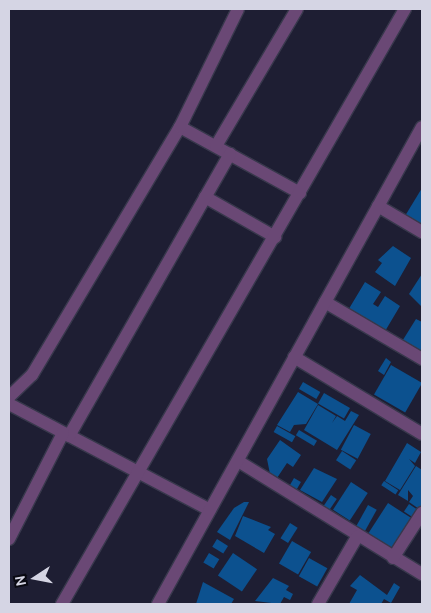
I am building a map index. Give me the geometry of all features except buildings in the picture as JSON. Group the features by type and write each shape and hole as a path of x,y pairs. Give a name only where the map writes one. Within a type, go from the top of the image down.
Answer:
{"street":[{"path":"9,397 32,375 180,127 238,9"},
{"path":"216,146 297,9"},
{"path":"62,604 136,471 275,237 405,9"},
{"path":"180,127 300,193"},
{"path":"158,604 422,127"},
{"path":"9,539 66,434 230,154"},
{"path":"205,197 275,237"},
{"path":"378,206 422,232"},
{"path":"325,302 422,359"},
{"path":"294,357 422,434"},
{"path":"9,404 210,510"},
{"path":"238,461 357,538 422,574"},
{"path":"393,558 422,513"},
{"path":"318,604 357,538"}]}
